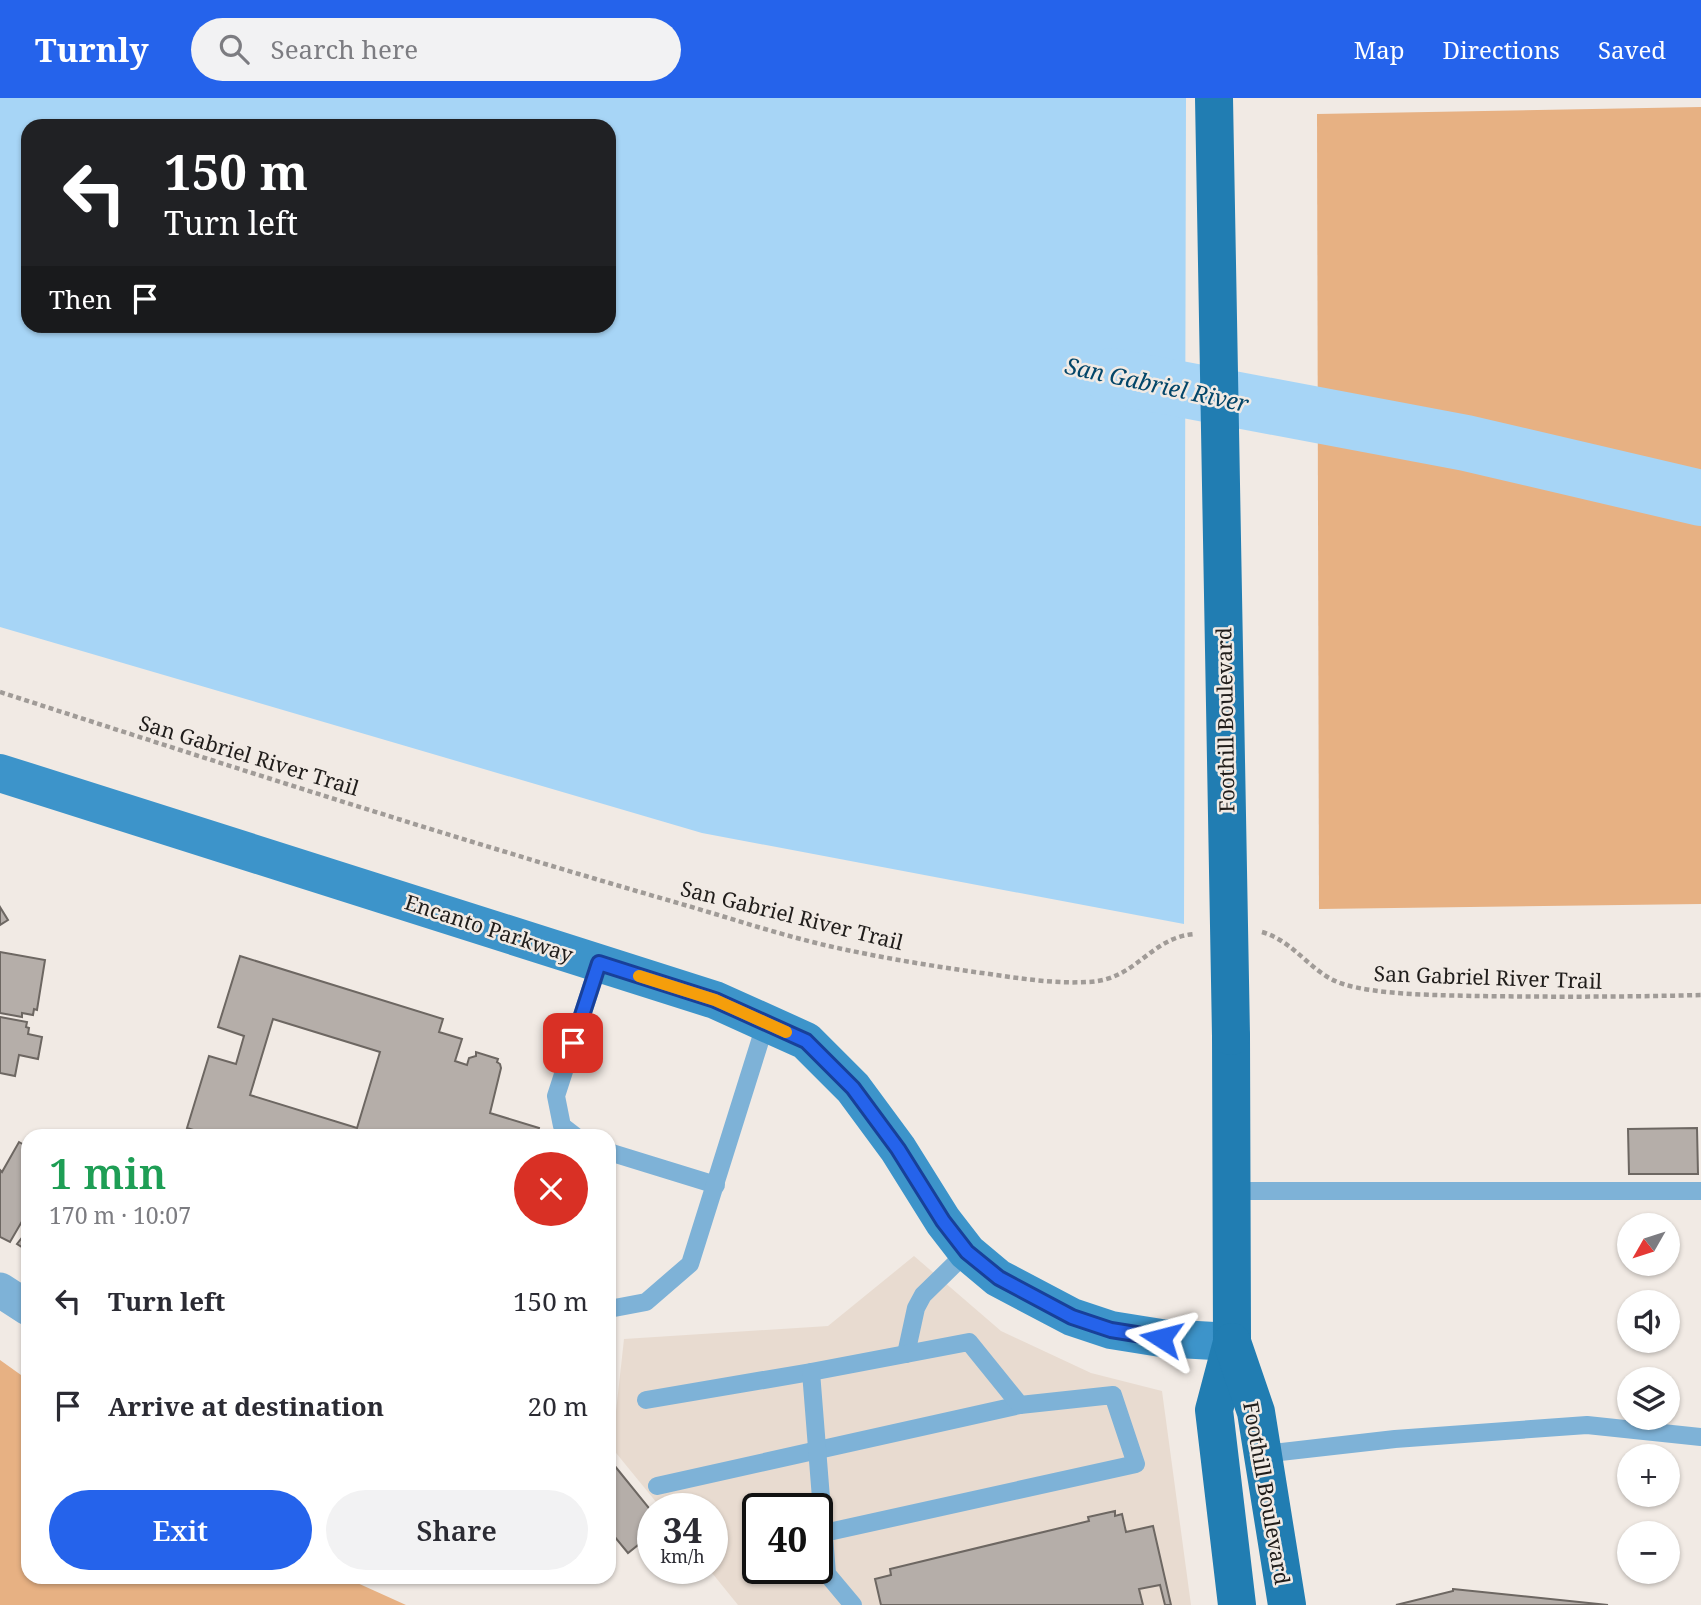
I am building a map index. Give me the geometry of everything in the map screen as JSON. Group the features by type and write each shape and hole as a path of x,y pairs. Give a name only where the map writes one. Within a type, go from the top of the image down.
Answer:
{"main road":[{"name":"Foothill Boulevard","path":"1214,98 1231,1036 1232,1342 1214,1410 1237,1605"},
{"name":"Foothill Boulevard","path":"1232,1342 1256,1412 1287,1605"}],"street":[{"name":"Encanto Parkway","path":"0,773 715,1000 766,1022 806,1041 853,1088 898,1149 943,1221 967,1252 999,1278 1072,1317 1111,1330 1161,1338 1232,1342"},
{"path":"0,1290 21,1304"}],"lane":[{"path":"566,1129 562,1126 555,1096 599,963"},
{"path":"616,1308 646,1302 690,1264 766,1022"},
{"path":"616,1154 716,1185"},
{"path":"1231,1191 1701,1191"},
{"path":"906,1354 916,1308 923,1296 967,1252"},
{"path":"646,1400 969,1342 1020,1405"},
{"path":"811,1372 821,1493"},
{"path":"657,1486 817,1448 1020,1405 1113,1395 1136,1464 833,1531"},
{"path":"1263,1454 1395,1438 1587,1425 1701,1437"},
{"path":"833,1580 853,1605"}],"path":[{"name":"San Gabriel River Trail","path":"0,692 600,880 850,951 932,966 1046,981 1090,982 1114,978 1128,971 1157,947 1189,934 1201,934"},
{"name":"San Gabriel River Trail","path":"1259,932 1286,942 1327,976 1359,988 1440,995 1701,995"}],"shaded area":[{"path":"1701,107 1701,904 1319,909 1317,114"},
{"path":"914,1256 1001,1331 1091,1373 1162,1391 1191,1605 738,1605 721,1584 728,1584 728,1493 649,1493 616,1453 616,1412 624,1339 828,1326"},
{"path":"0,1360 21,1375 21,1584 360,1584 406,1605 0,1605"}],"water":[{"path":"0,98 1186,98 1184,924 702,833 0,627"}],"pier":[{"path":"1186,98 1190,98 1188,541"}],"building":[{"path":"0,907 8,920 0,925"},
{"path":"0,952 45,960 37,1010 34,1009 33,1015 22,1013 22,1017 0,1013"},
{"path":"240,956 443,1019 439,1032 462,1039 455,1061 467,1065 469,1058 476,1056 476,1052 498,1059 501,1068 490,1113 539,1129 187,1128 209,1056 236,1064 244,1036 218,1027","holes":["273,1019 380,1052 357,1128 250,1095"]},
{"path":"0,1017 27,1022 28,1034 42,1037 38,1059 19,1055 15,1076 0,1073"},
{"path":"1697,1128 1698,1174 1629,1174 1628,1129"},
{"path":"19,1142 21,1143 21,1223 10,1242 0,1237 0,1170 2,1172"},
{"path":"616,1467 637,1493 637,1546 628,1553 616,1538"},
{"path":"1115,1511 1115,1516 1122,1514 1126,1532 1153,1526 1171,1605 1165,1605 1160,1585 1139,1589 1143,1605 881,1605 875,1579 891,1575 890,1569 1089,1521 1088,1517"},
{"path":"1453,1589 1608,1605 1396,1605"}],"waterway":[{"name":"San Gabriel River","path":"1111,376 1466,443 1701,498"}],"slow traffic":[{"path":"639,976 715,1000 786,1032"}],"route":[{"path":"573,1043 599,963 715,1000 806,1041 853,1088 898,1149 943,1221 967,1252 999,1278 1072,1317 1111,1330 1161,1338"}]}
